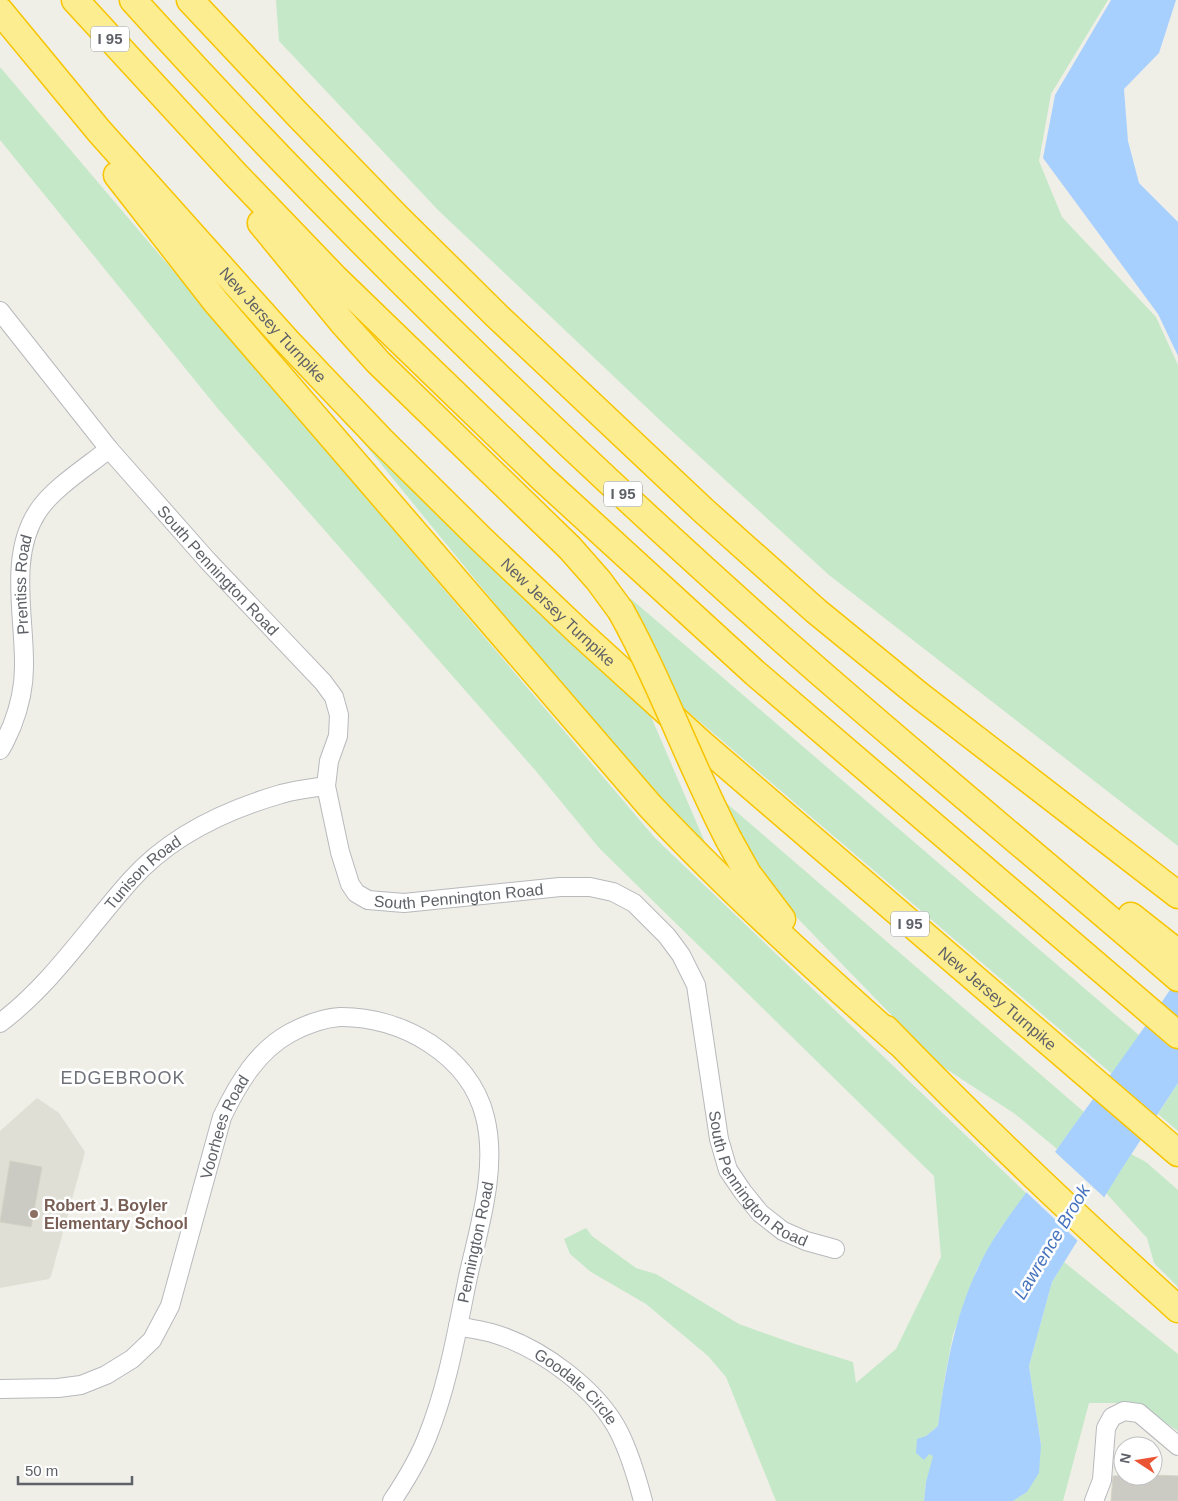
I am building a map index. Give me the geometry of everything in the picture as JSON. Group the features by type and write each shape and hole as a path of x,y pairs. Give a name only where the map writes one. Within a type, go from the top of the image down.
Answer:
{"highway":[{"name":"I 95","path":"75,0 236,175 336,278 542,478 756,673 1178,1035"},
{"name":"I 95","path":"133,0 260,136 367,246 467,346 572,446 785,642 1045,866 1153,944 1178,978"},
{"name":"I 95","path":"190,0 299,116 411,230 504,322 704,511 816,611 919,695 1178,895"},
{"name":"New Jersey Turnpike","path":"0,11 99,131 249,299 381,440 480,538 702,744 1178,1153"},
{"path":"0,20 151,220 216,302 643,798 694,853 816,970 898,1042"},
{"path":"146,78 343,323 378,362 570,548 599,581 621,611 640,645 713,809 729,840 748,874 797,938 994,1137 1178,1309"},
{"path":"1049,797 1178,878"},
{"path":"1153,944 1178,953"}],"street":[{"name":"South Pennington Road","path":"0,311 109,449 207,560 323,682 334,697 339,715 338,736 329,762 326,786 340,852 350,884 356,893 368,900 404,903 575,887 612,892 634,903 667,936 681,955 696,985 718,1139 728,1170 760,1213 783,1231 806,1241 835,1249"},
{"name":"Prentiss Road","path":"0,750 14,721 22,693 24,668 20,574 28,534 38,512 52,495 109,449"},
{"name":"Tunison Road","path":"0,1023 16,1011 41,987 132,878 167,847 204,824 240,808 283,794 326,786"},
{"name":"Voorhees Road","path":"0,1389 58,1388 81,1385 106,1375 132,1358 152,1340 170,1306 222,1117 233,1093 247,1072 266,1050 289,1034 316,1021 339,1017 382,1022"},
{"name":"Pennington Road","path":"382,1022 410,1031 434,1046 458,1067 476,1093 485,1117 490,1151 489,1177 441,1397 428,1436 412,1471 392,1501"},
{"name":"Goodale Circle","path":"458,1326 495,1334 527,1347 555,1365 582,1387 602,1408 618,1431 634,1468 643,1501"},
{"path":"1094,1501 1102,1480 1106,1428 1112,1417 1124,1411 1139,1413 1178,1446"}],"shaded area":[{"name":"Robert J. Boyler Elementary School","path":"37,1098 59,1113 85,1152 51,1276 49,1279 0,1288 0,1131"}],"green space":[{"path":"276,0 1108,0 1051,94 1039,161 1062,217 1156,317 1178,365 1178,846 829,575 663,423 438,210 279,41"},
{"path":"0,67 655,838 1026,1193 998,1232 977,1269 953,1335 938,1426 926,1436 929,1453 934,1456 926,1482 924,1501 776,1501 726,1377 708,1356 646,1304 591,1272 570,1254 564,1239 586,1228 592,1236 636,1268 656,1274 739,1324 853,1362 856,1383 896,1349 941,1257 934,1176 600,849 535,770 219,410 0,140"},
{"path":"350,426 649,712 707,847 628,767"},
{"path":"630,598 1140,1036 1112,1074 678,703"},
{"path":"717,795 1084,1112 1057,1149 1015,1114 940,1065 773,893"},
{"path":"1178,1083 1178,1131 1158,1114"},
{"path":"1131,1154 1146,1162 1178,1190 1178,1287 1154,1263 1147,1238 1106,1193"},
{"path":"1064,1262 1178,1354 1178,1431 1136,1403 1089,1403 1063,1501 1013,1501 1027,1492 1041,1445 1029,1366 1052,1282"}],"water":[{"path":"1111,0 1176,0 1159,53 1124,89 1128,141 1139,183 1178,222 1178,356 1158,314 1043,158 1055,95"},
{"name":"Lawrence Brook","path":"1178,978 1178,1083 1121,1170 1052,1282 1029,1366 1041,1445 1039,1473 1027,1492 1013,1501 924,1501 926,1482 933,1456 929,1454 924,1460 916,1453 917,1439 926,1436 938,1426 952,1345 963,1306 978,1268 1006,1221"}],"pier":[{"path":"1053,1150 1106,1199 1079,1242 1025,1191"}],"building":[{"path":"10,1161 42,1167 31,1227 0,1222"},
{"path":"1163,1475 1178,1476 1178,1501 1111,1501 1113,1476 1113,1486 1163,1486"}],"place":[{"name":"Robert J. Boyler Elementary School","path":"34,1214"}],"district":[{"name":"EDGEBROOK","path":"123,1078"}]}
